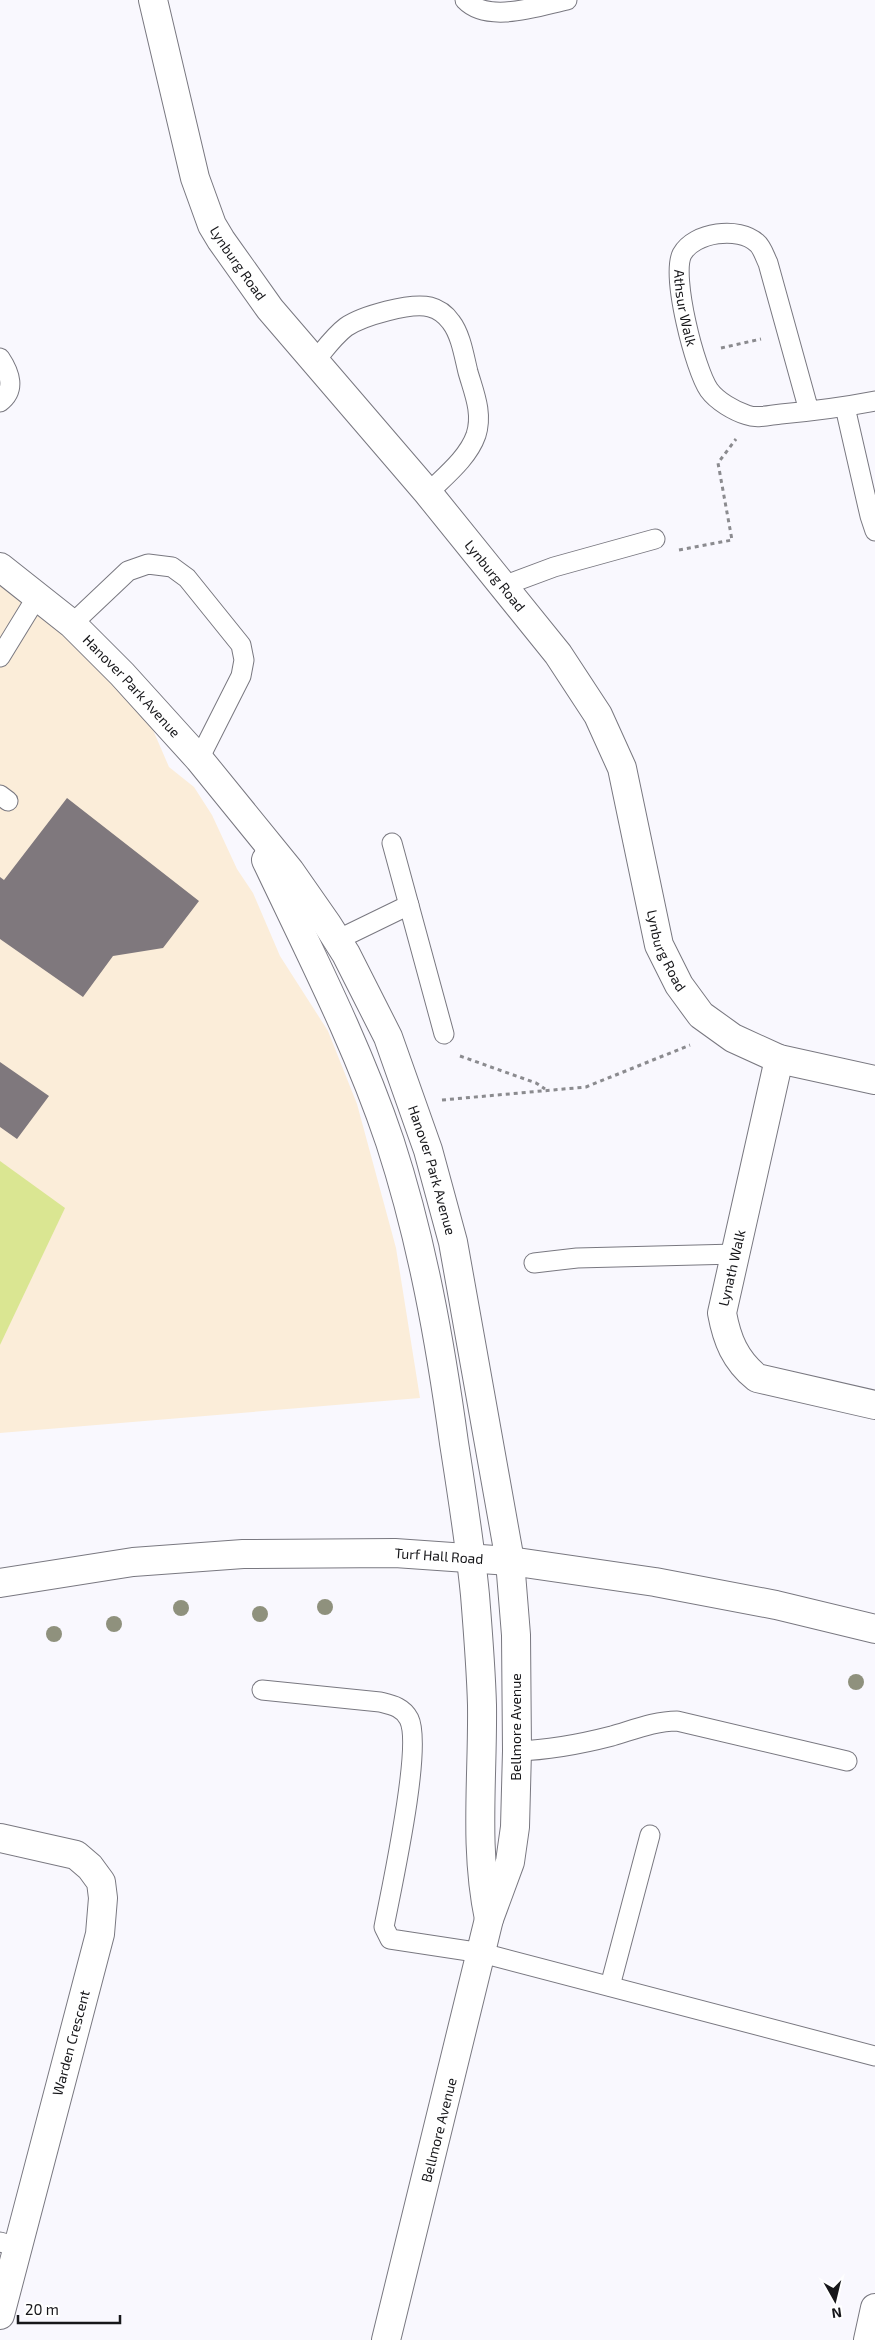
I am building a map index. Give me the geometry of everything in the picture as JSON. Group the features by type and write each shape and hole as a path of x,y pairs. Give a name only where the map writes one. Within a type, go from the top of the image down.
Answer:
{"street":[{"name":"Lynburg Road","path":"153,0 195,178 212,225 236,264 270,309 428,493 558,654 584,691 614,748 622,768 632,806 659,945 679,985 701,1015 719,1030 779,1059 875,1080"},
{"name":"Hanover Park Avenue","path":"0,567 38,595 72,624 122,674 199,759 290,871 337,940 388,1036 428,1150 453,1242 510,1561"},
{"name":"Hanover Park Avenue","path":"247,820 355,1048 390,1142 414,1229 434,1315 471,1560"},
{"name":"Lynath Walk","path":"779,1059 722,1313 726,1336 733,1352 745,1368 757,1378 875,1405"},
{"name":"Turf Hall Road","path":"0,1583 133,1562 242,1554 396,1553 471,1560 510,1561 674,1586 776,1605 875,1628"},
{"name":"Bellmore Avenue","path":"471,1560 482,1705 479,1821 484,1893 489,1919"},
{"name":"Bellmore Avenue","path":"386,2340 489,1919 510,1862 515,1827 517,1751 516,1635 510,1561"},
{"name":"Warden Crescent","path":"0,1838 76,1855 90,1867 101,1882 103,1898 100,1934 9,2244 0,2314"},
{"path":"868,2340 875,2308"}],"lane":[{"path":"465,0 481,9 496,12 512,12 567,0"},
{"name":"Athsur Walk","path":"753,417 736,411 710,392 700,375 693,354 678,273 679,262 682,253 694,243 704,238 723,234 736,234 758,243 768,263 809,411"},
{"path":"316,361 345,328 369,316 418,306 430,307 441,312 451,322 462,350 478,403 480,420 476,437 467,453 428,493"},
{"path":"0,358 11,383 10,391 0,402"},
{"path":"753,417 845,407 875,401"},
{"path":"845,407 875,531"},
{"path":"503,586 530,574 655,539"},
{"path":"72,624 128,570 148,564 172,567 187,578 241,645 244,660 241,676 199,759"},
{"path":"0,657 38,595"},
{"path":"392,843 444,1034"},
{"path":"337,940 409,905"},
{"path":"534,1263 577,1258 736,1254"},
{"path":"262,1690 380,1702 399,1707 408,1716 414,1734 412,1758 385,1931 390,1939 482,1953 875,2056"},
{"path":"517,1751 542,1751 561,1748 660,1722 676,1721 847,1761"},
{"path":"610,1986 650,1835"}],"path":[{"path":"693,354 788,333"},
{"path":"655,539 674,552 732,540 718,463 753,417"},
{"path":"439,1100 586,1087 693,1043"},
{"path":"451,1053 536,1083 545,1090"}],"shaded area":[{"path":"0,567 38,595 150,723 169,767 194,787 212,815 237,869 253,893 280,956 328,1031 357,1104 396,1248 420,1398 0,1433"}],"green space":[{"path":"0,1161 65,1208 0,1345"}],"building":[{"path":"67,798 199,901 163,948 113,956 83,997 0,939 0,877 4,880"},
{"path":"0,1062 49,1096 17,1139 0,1127"}]}
